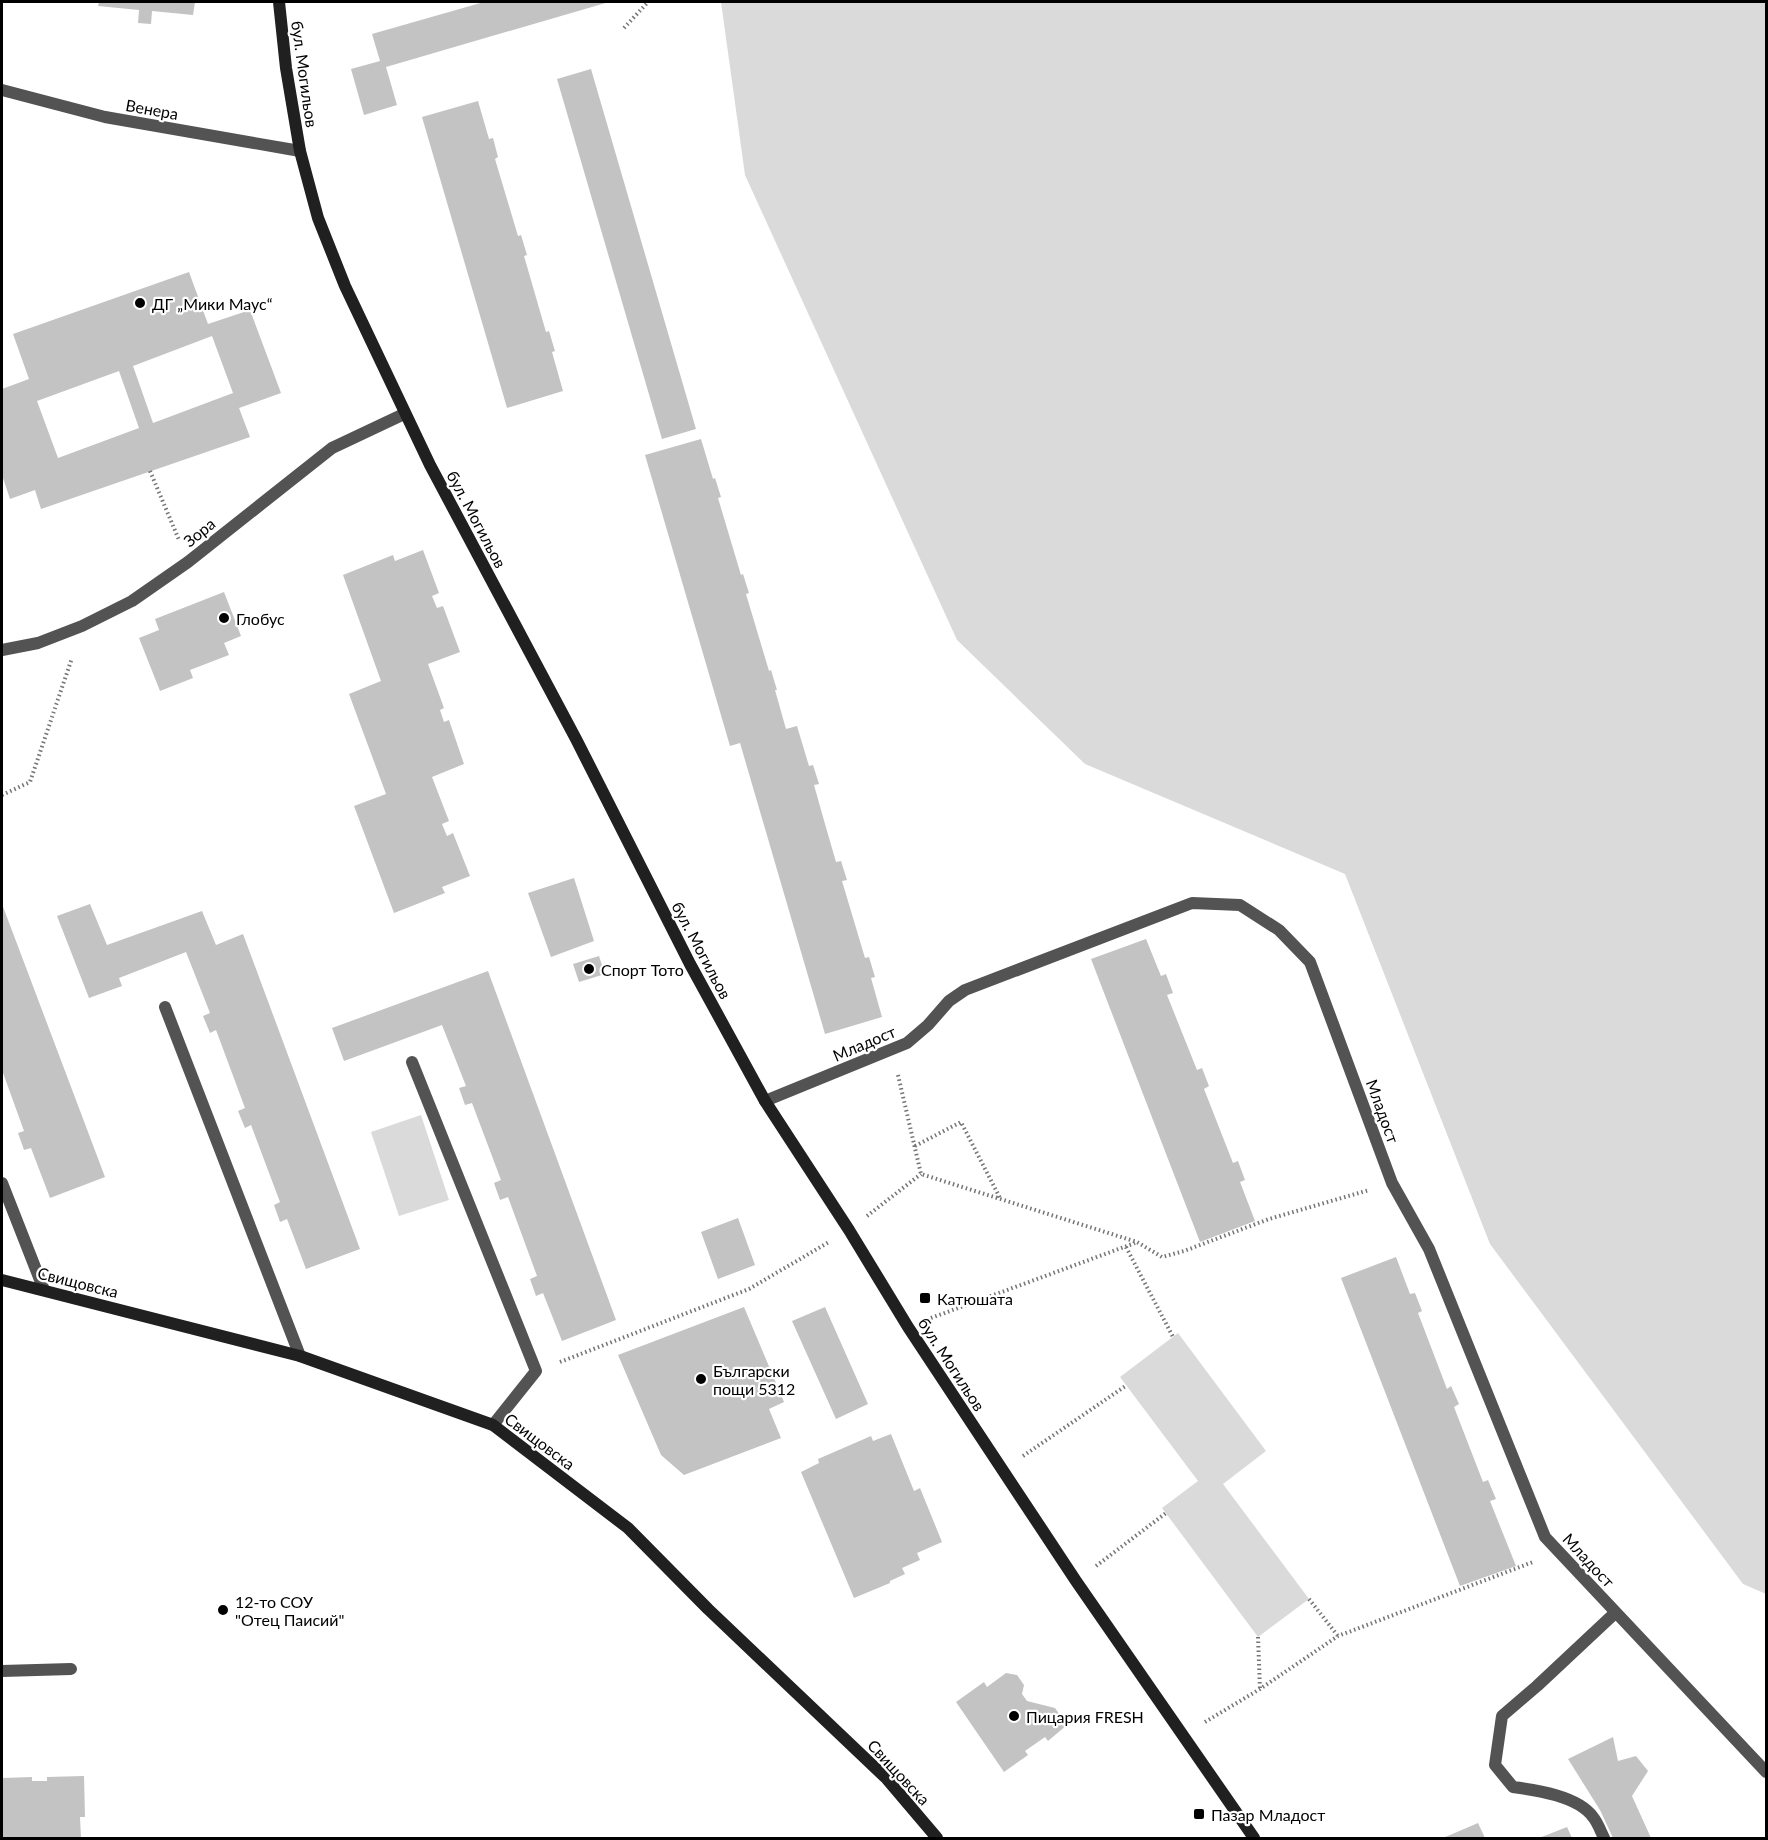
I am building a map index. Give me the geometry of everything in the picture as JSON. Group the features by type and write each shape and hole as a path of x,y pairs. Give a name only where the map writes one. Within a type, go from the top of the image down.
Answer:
{"street":[{"name":"бул. Могильов","path":"279,2 286,68 300,151 318,218 345,286 404,414 576,739 690,964 765,1101 849,1230 908,1327 1076,1581 1254,1839"},
{"name":"Венера","path":"2,90 105,117 300,151"},
{"name":"Зора","path":"2,650 38,643 82,626 132,601 188,562 332,448 404,414"},
{"name":"Младост","path":"765,1101 907,1043 928,1025 949,1001 965,990 1191,903 1240,905 1279,930 1310,962 1392,1183 1429,1249 1545,1537 1767,1772"},
{"path":"165,1007 300,1356"},
{"path":"412,1062 536,1371 493,1425"},
{"path":"2,1183 44,1290"},
{"name":"Свищовска","path":"2,1280 300,1356 493,1425 628,1528 708,1609 887,1779 937,1839"},
{"path":"1604,1839 1593,1816 1578,1805 1546,1792 1513,1786 1495,1765 1502,1716 1615,1613"},
{"path":"2,1671 71,1669"}],"path":[{"path":"624,28 648,2"},
{"path":"150,471 188,562"},
{"path":"2,795 30,782 82,626"},
{"path":"892,1050 921,1174"},
{"path":"915,1146 961,1122 1001,1198"},
{"path":"536,1371 749,1289 849,1230 921,1174"},
{"path":"921,1174 1137,1242 1162,1257 1269,1220 1392,1183"},
{"path":"908,1327 1137,1242"},
{"path":"1126,1247 1173,1337"},
{"path":"1002,1471 1126,1385"},
{"path":"1076,1581 1166,1513"},
{"path":"1182,1736 1260,1689 1338,1636 1559,1552"},
{"path":"1309,1599 1338,1636"},
{"path":"1258,1637 1260,1689"}],"shaded area":[{"path":"721,2 1766,2 1766,1594 1743,1584 1490,1244 1345,874 1085,764 957,640 745,175"},
{"path":"421,1115 449,1200 399,1216 371,1132"},
{"path":"1178,1333 1266,1451 1223,1484 1309,1599 1258,1637 1162,1508 1198,1481 1120,1377"}],"building":[{"path":"99,2 195,2 193,15 152,11 151,24 138,23 139,10 98,6"},
{"path":"484,2 609,2 386,67 397,105 364,115 351,69 380,61 372,34"},
{"path":"591,69 696,429 662,439 557,79"},
{"path":"478,101 489,139 493,138 498,157 495,159 518,236 521,235 527,255 524,256 546,332 549,331 555,351 552,352 563,391 507,408 422,117"},
{"path":"189,272 208,324 250,310 281,393 239,408 250,437 41,509 35,490 10,499 2,475 2,389 29,379 13,334","holes":["212,336 233,393 153,423 133,366","119,371 139,428 58,458 37,401"]},
{"path":"701,439 721,497 718,498 741,575 743,574 749,593 746,594 777,690 775,690 786,729 797,726 809,766 813,765 819,784 814,785 836,862 841,861 847,880 842,881 865,958 869,957 875,977 871,978 882,1017 825,1034 740,743 730,746 645,455"},
{"path":"423,550 439,593 432,596 437,608 443,606 460,652 428,664 444,708 440,710 444,722 449,720 464,764 432,777 449,821 442,824 447,836 453,833 470,876 442,887 445,893 394,913 354,806 386,794 349,694 381,681 343,575 393,555 395,561"},
{"path":"224,592 241,636 224,643 229,655 190,670 193,678 160,691 139,638 159,630 155,619"},
{"path":"574,878 594,941 551,957 528,893"},
{"path":"2,904 105,1177 50,1198 31,1148 24,1150 18,1133 24,1131 2,1070"},
{"path":"90,904 107,945 202,911 216,945 243,934 360,1249 306,1269 287,1219 280,1222 274,1205 280,1202 251,1125 245,1128 238,1111 245,1108 216,1030 210,1033 203,1016 210,1013 186,952 119,978 122,986 89,998 57,916"},
{"path":"1146,939 1161,976 1166,974 1173,993 1167,995 1197,1070 1202,1068 1209,1086 1204,1089 1233,1163 1238,1161 1245,1180 1240,1182 1255,1221 1200,1242 1091,959"},
{"name":"Спорт Тото","path":"599,956 605,974 579,982 573,964"},
{"path":"488,971 616,1320 562,1341 543,1293 536,1296 530,1279 537,1276 508,1197 500,1200 494,1183 501,1180 472,1103 465,1105 459,1088 466,1086 442,1025 344,1061 332,1028"},
{"path":"738,1218 755,1265 718,1279 701,1232"},
{"path":"1396,1257 1410,1294 1415,1293 1422,1311 1418,1313 1447,1389 1451,1386 1459,1404 1454,1407 1483,1482 1488,1480 1496,1499 1490,1501 1516,1566 1460,1586 1341,1278"},
{"name":"Български пощи 5312","path":"744,1307 784,1402 769,1409 781,1438 684,1475 661,1455 618,1355"},
{"path":"825,1307 868,1404 836,1419 792,1321"},
{"path":"891,1434 914,1491 920,1488 942,1542 917,1553 920,1560 902,1568 905,1574 854,1598 801,1472 819,1463 818,1459 871,1436 873,1441"},
{"name":"Пицария FRESH","path":"1006,1673 1017,1675 1024,1685 1022,1694 1027,1701 1055,1708 1067,1725 1048,1741 1045,1737 1025,1751 1028,1755 1004,1772 956,1702 984,1682 987,1687"},
{"path":"1613,1737 1618,1761 1636,1756 1648,1771 1632,1796 1651,1838 1613,1838 1600,1810 1568,1759"},
{"path":"84,1776 85,1817 80,1817 81,1838 2,1838 2,1778 32,1777 32,1781 47,1781 47,1777"},
{"path":"1478,1823 1485,1838 1443,1838"},
{"path":"1567,1827 1572,1838 1539,1838"}],"place":[{"name":"ДГ „Мики Маус“","path":"140,303"},
{"name":"Глобус","path":"224,618"},
{"name":"Спорт Тото","path":"589,969"},
{"name":"Катюшата","path":"925,1298"},
{"name":"Български пощи 5312","path":"701,1379"},
{"name":"12-то СОУ \"Отец Паисий\"","path":"223,1610"},
{"name":"Пицария FRESH","path":"1014,1716"},
{"name":"Пазар Младост","path":"1199,1814"}]}
